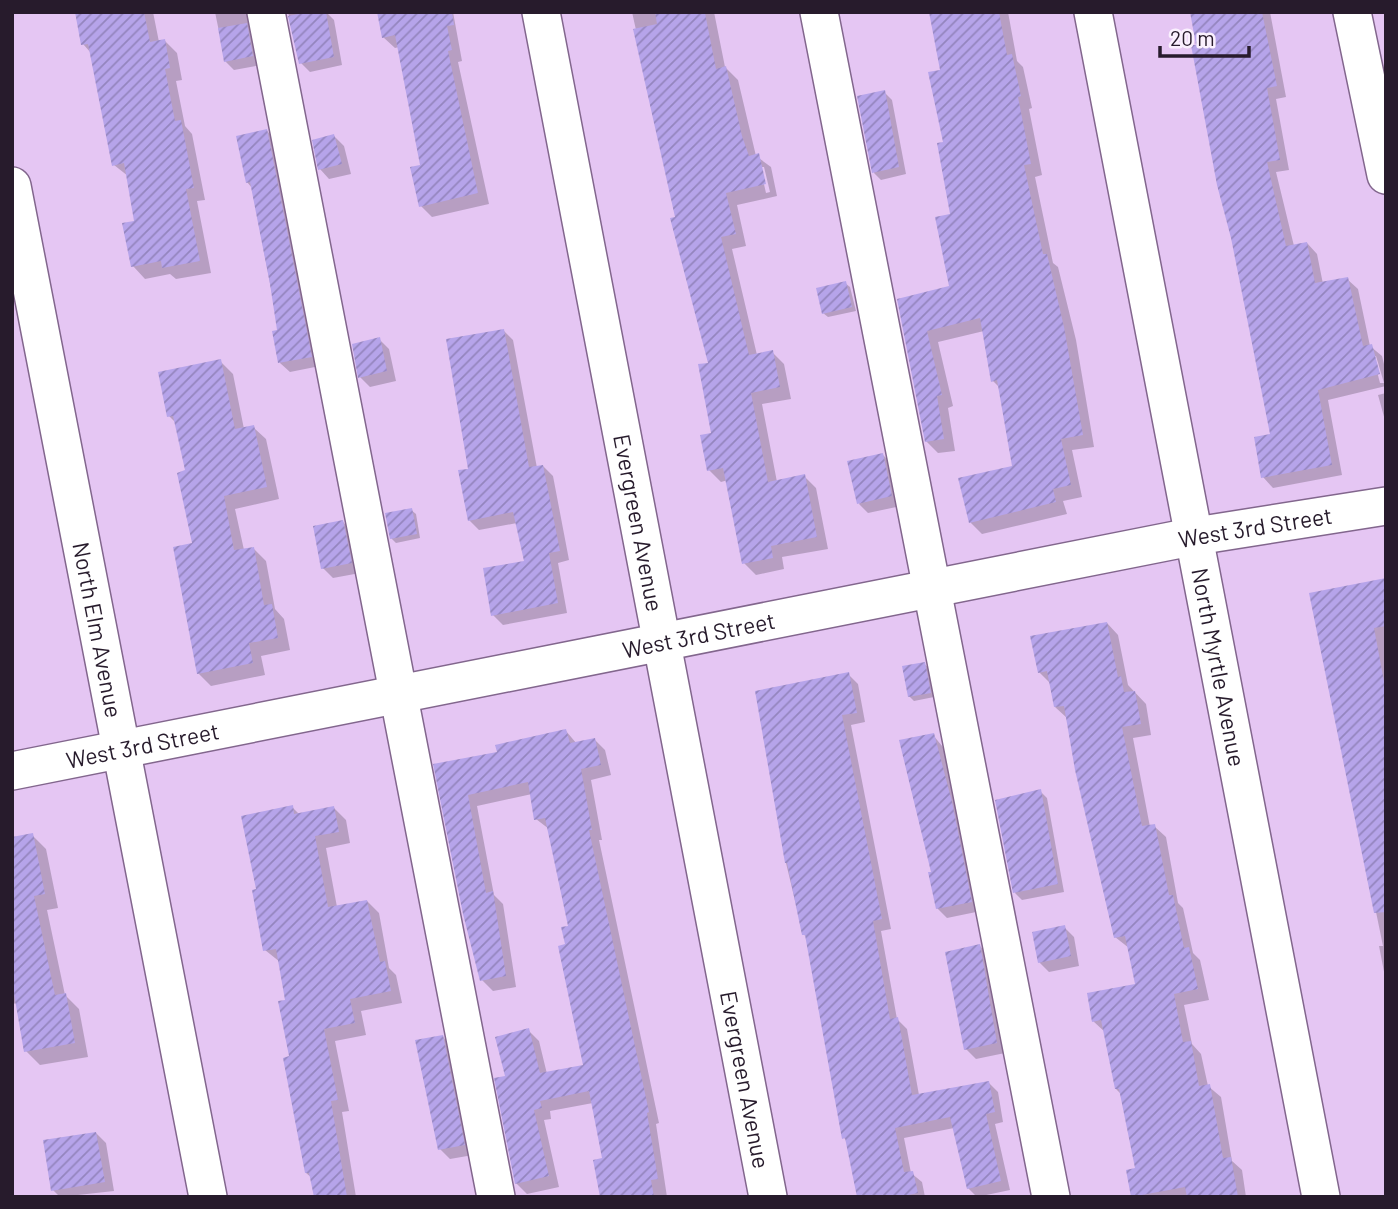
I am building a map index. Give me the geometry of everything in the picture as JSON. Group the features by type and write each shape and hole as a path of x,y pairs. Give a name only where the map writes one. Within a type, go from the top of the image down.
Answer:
{"street":[{"path":"266,12 496,1197"},
{"name":"Evergreen Avenue","path":"541,12 664,642 768,1197"},
{"path":"820,12 1051,1197"},
{"name":"North Myrtle Avenue","path":"1093,12 1196,536 1321,1197"},
{"path":"1352,12 1386,175"},
{"name":"North Elm Avenue","path":"12,186 208,1197"},
{"name":"West 3rd Street","path":"12,771 1196,536 1386,506"}],"building":[{"path":"75,12 144,12 150,42 165,39 170,68 165,69 175,121 181,120 194,188 186,189 200,261 162,268 161,261 131,267 122,223 134,221 124,163 112,166 88,44 81,45"},
{"path":"326,12 334,57 299,64 288,16"},
{"path":"377,12 452,12 454,25 447,26 452,50 448,51 478,193 419,207 410,167 420,165 395,35 382,38"},
{"path":"655,12 705,13 716,69 726,66 742,136 749,156 759,153 766,184 726,193 736,234 721,237 749,355 773,350 780,387 751,393 768,482 805,474 817,537 771,546 773,558 742,564 723,468 707,471 700,435 711,433 698,364 708,363 670,218 675,217 633,29 657,24"},
{"path":"929,12 999,12 1007,55 1012,54 1021,96 1018,97 1031,164 1024,165 1043,254 1047,254 1064,327 1083,435 1061,439 1071,485 1053,489 1056,502 969,523 958,478 1012,466 997,380 991,382 980,318 927,331 942,395 937,396 944,439 925,442 897,299 949,286 935,217 950,214 937,143 943,142 928,72 940,70"},
{"path":"1190,12 1262,12 1277,86 1267,88 1280,160 1267,162 1286,246 1307,242 1315,283 1348,277 1363,346 1372,344 1380,374 1318,390 1332,465 1261,478 1254,437 1270,434 1231,238 1217,185 1191,45 1196,45"},
{"path":"247,23 253,56 224,62 218,28"},
{"path":"885,90 899,167 872,173 857,96"},
{"path":"267,129 312,357 278,363 272,331 277,330 270,284 250,182 246,183 236,136"},
{"path":"334,134 342,164 318,170 312,140"},
{"path":"846,281 852,307 822,314 816,288"},
{"path":"504,329 529,467 543,465 560,551 549,553 558,603 491,616 483,568 524,561 513,512 468,521 458,470 468,469 446,339"},
{"path":"380,337 387,371 358,378 352,344"},
{"path":"221,359 235,429 254,425 267,487 224,496 234,550 254,547 264,605 272,604 278,638 249,643 253,663 197,674 173,547 192,543 177,473 185,470 173,416 167,417 158,372"},
{"path":"883,453 892,496 857,504 847,461"},
{"path":"412,508 417,534 390,539 385,513"},
{"path":"343,520 352,563 321,569 313,526"},
{"path":"1386,578 1386,626 1374,628 1386,692 1386,912 1374,913 1309,593"},
{"path":"1107,622 1118,677 1121,676 1124,692 1135,691 1141,724 1122,727 1142,826 1155,824 1169,895 1173,895 1184,948 1189,947 1198,989 1174,994 1183,1042 1191,1041 1199,1086 1210,1084 1223,1158 1231,1157 1238,1197 1187,1197 1185,1187 1131,1197 1126,1170 1135,1168 1119,1089 1115,1089 1101,1020 1092,1022 1087,993 1135,984 1125,936 1114,938 1075,770 1064,706 1054,707 1047,671 1038,673 1030,636"},
{"path":"925,662 931,693 908,697 902,666"},
{"path":"849,672 857,713 842,715 882,919 873,921 890,1019 898,1017 912,1095 989,1081 995,1112 986,1114 1001,1181 967,1189 950,1117 895,1128 904,1172 913,1171 918,1193 898,1197 857,1197 845,1138 842,1139 805,935 802,935 785,863 755,691"},
{"path":"566,729 570,743 595,738 601,765 581,769 592,830 589,830 649,1112 647,1113 658,1179 651,1180 654,1197 600,1197 593,1160 602,1158 589,1091 540,1101 542,1108 534,1110 549,1176 515,1184 494,1078 505,1076 495,1037 529,1028 540,1073 583,1065 558,946 565,944 561,927 568,926 545,818 534,820 528,782 468,795 486,893 493,891 506,976 480,981 463,914 433,764 497,752 495,745"},
{"path":"934,733 952,802 972,902 936,909 928,872 931,872 899,740"},
{"path":"1041,789 1058,884 1013,893 995,800"},
{"path":"293,805 294,814 334,806 339,832 315,836 328,907 367,900 380,962 385,961 391,991 350,999 355,1023 324,1029 338,1100 331,1101 347,1197 314,1197 309,1173 305,1173 283,1058 289,1056 278,1001 285,1000 276,949 263,951 252,890 256,889 241,816"},
{"path":"33,833 45,894 34,896 55,995 66,993 75,1043 24,1052 12,982 12,837"},
{"path":"1065,925 1071,956 1038,963 1032,932"},
{"path":"980,944 997,1043 964,1050 945,952"},
{"path":"443,1035 465,1145 438,1150 415,1040"},
{"path":"96,1132 105,1182 51,1191 43,1140"}]}
